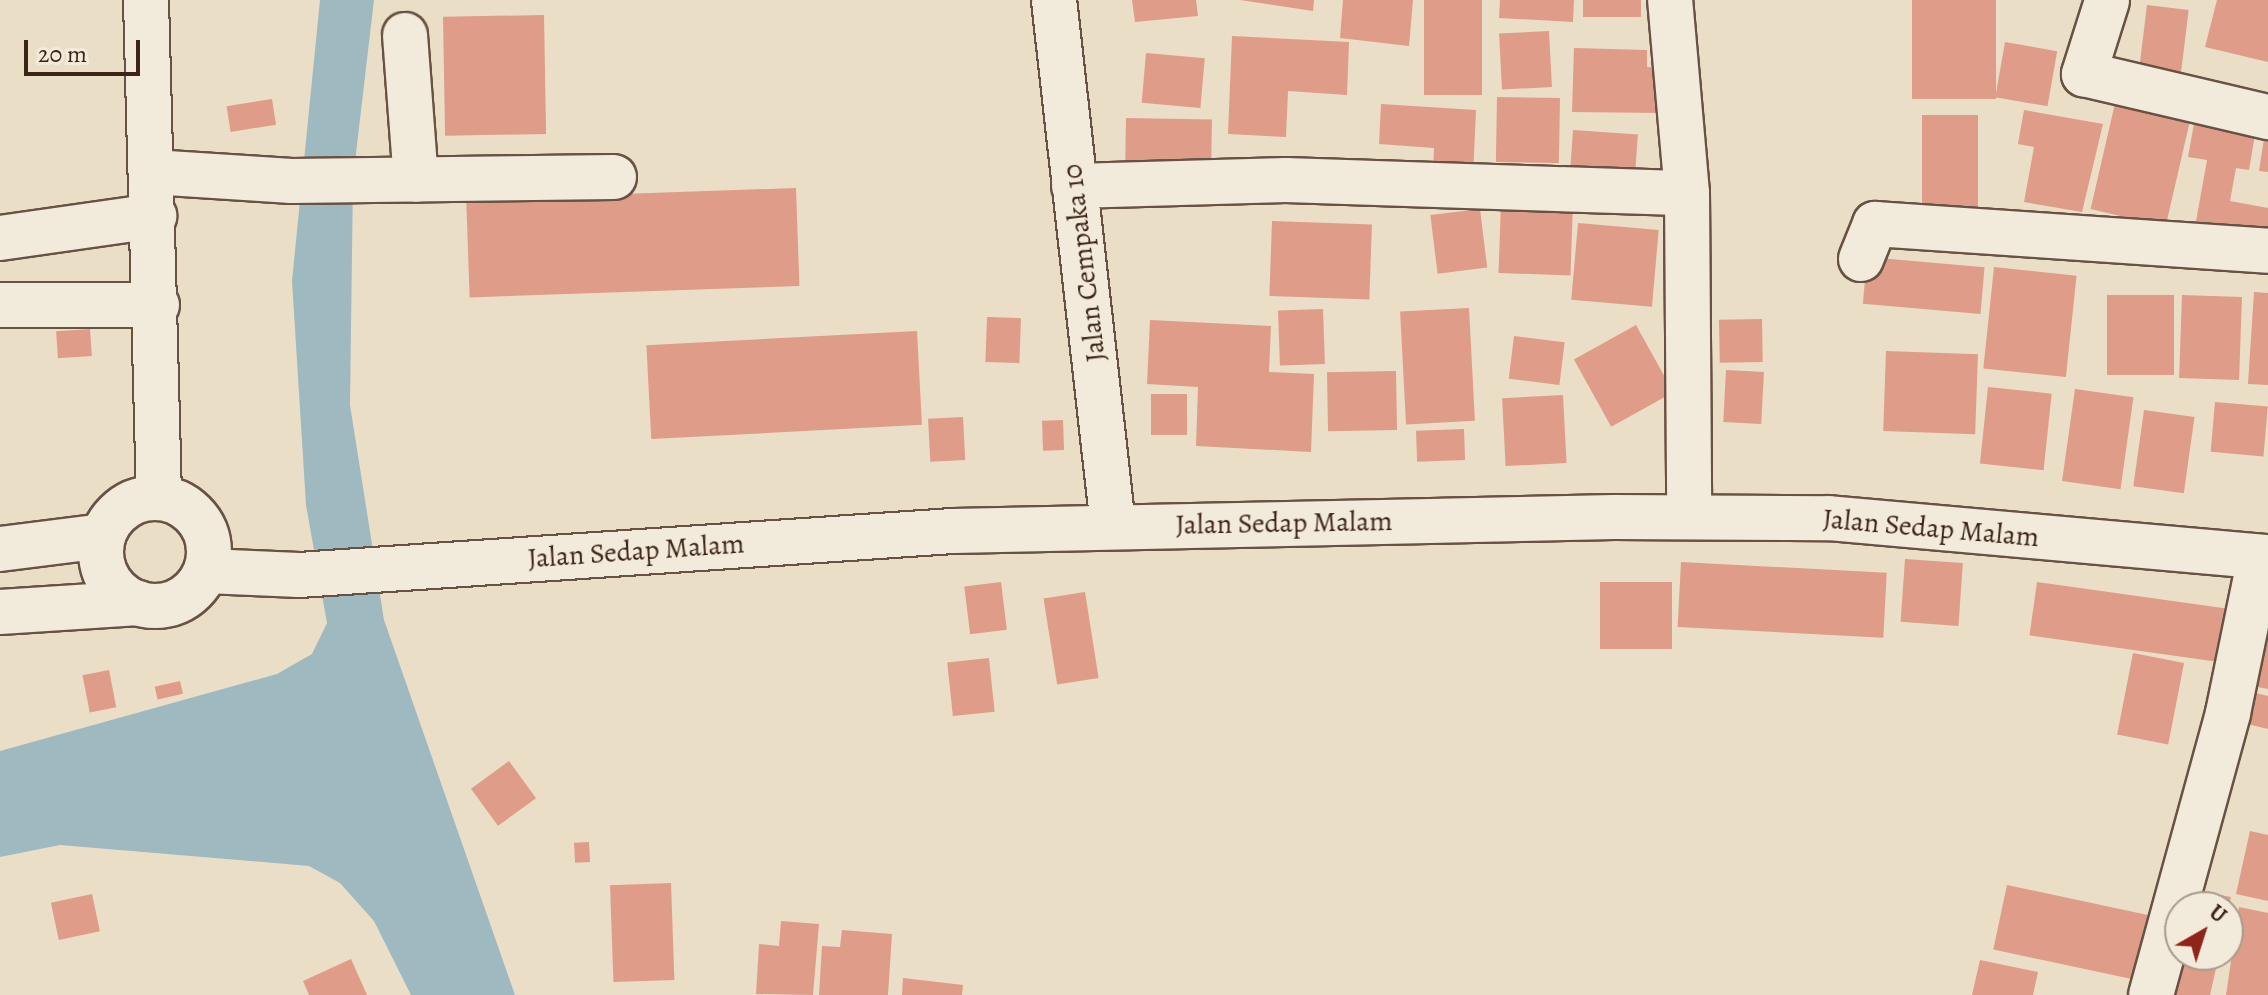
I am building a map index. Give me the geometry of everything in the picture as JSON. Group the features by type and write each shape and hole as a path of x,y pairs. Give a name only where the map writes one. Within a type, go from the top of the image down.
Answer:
{"street":[{"path":"146,0 157,305 159,497"},
{"name":"Jalan Cempaka 10","path":"1054,0 1113,526"},
{"path":"1670,0 1687,193 1689,517"},
{"path":"2107,1 2084,74 2268,117"},
{"path":"402,180 405,35"},
{"path":"152,172 292,181 614,177"},
{"path":"1074,186 1286,180 1687,193"},
{"path":"0,238 154,216"},
{"path":"1861,259 1875,224 2268,251"},
{"path":"0,305 157,305"},
{"path":"0,549 103,536 134,500 159,497 201,522 209,546 206,571 179,601 0,612"},
{"name":"Jalan Sedap Malam","path":"206,571 299,575 1113,526 1689,517 1829,518 2264,557"},
{"path":"103,536 106,577 139,603"},
{"path":"2151,995 2228,713 2264,557"}],"water":[{"path":"320,0 374,0 353,179 350,405 384,620 515,995 411,995 374,921 340,883 309,866 60,845 0,857 0,751 277,674 312,654 327,623 306,505 292,281"}],"building":[{"path":"1132,0 1196,0 1198,16 1135,22"},
{"path":"1240,0 1314,0 1313,11"},
{"path":"1343,0 1413,0 1409,46 1340,38"},
{"path":"1424,0 1482,0 1482,95 1424,95"},
{"path":"1500,0 1574,0 1573,22 1499,18"},
{"path":"1583,0 1641,0 1641,17 1583,17"},
{"path":"1912,0 1996,0 1996,99 1912,99"},
{"path":"2217,0 2268,0 2268,62 2205,47"},
{"path":"2147,5 2189,10 2181,72 2139,67"},
{"path":"544,15 546,134 445,136 443,17"},
{"path":"1549,31 1552,87 1502,90 1499,34"},
{"path":"1232,36 1349,42 1347,95 1288,91 1286,137 1228,134"},
{"path":"2005,42 2057,51 2047,106 1995,97"},
{"path":"1574,48 1647,50 1647,67 1662,68 1660,113 1572,112"},
{"path":"1146,53 1205,58 1200,108 1142,103"},
{"path":"1497,97 1560,98 1559,163 1496,162"},
{"path":"272,99 276,125 231,132 227,106"},
{"path":"2116,99 2191,116 2166,226 2091,209"},
{"path":"1381,104 1476,110 1473,177 1433,174 1434,148 1379,144"},
{"path":"2024,110 2103,124 2082,212 2024,202 2034,147 2018,144"},
{"path":"1922,115 1978,115 1978,213 1922,213"},
{"path":"1126,118 1212,120 1211,169 1125,168"},
{"path":"2195,118 2256,129 2249,170 2236,168 2230,201 2268,208 2268,240 2195,227 2207,160 2188,157"},
{"path":"2268,125 2268,172 2259,171"},
{"path":"1573,130 1638,135 1634,189 1569,185"},
{"path":"796,188 799,286 470,297 466,200"},
{"path":"1501,202 1573,205 1570,275 1499,273"},
{"path":"1480,209 1487,268 1438,274 1430,215"},
{"path":"1272,221 1372,224 1369,299 1269,296"},
{"path":"1578,223 1659,230 1652,307 1571,300"},
{"path":"1867,257 1985,267 1980,314 1863,304"},
{"path":"1994,267 2077,276 2066,377 1983,368"},
{"path":"2254,292 2268,293 2268,385 2248,384"},
{"path":"2107,295 2174,295 2174,375 2107,375"},
{"path":"2182,295 2242,297 2239,380 2179,378"},
{"path":"1469,308 1475,421 1406,424 1400,312"},
{"path":"1323,309 1325,364 1280,366 1278,311"},
{"path":"987,317 1021,318 1019,363 985,362"},
{"path":"1762,319 1763,362 1720,363 1719,320"},
{"path":"1150,320 1271,326 1269,372 1314,374 1311,452 1196,446 1198,387 1147,384"},
{"path":"1636,325 1673,392 1611,427 1574,359"},
{"path":"90,329 92,356 58,358 56,331"},
{"path":"917,331 922,425 651,439 646,345"},
{"path":"1514,336 1565,342 1559,385 1509,379"},
{"path":"1886,351 1978,354 1975,434 1883,431"},
{"path":"1726,370 1764,372 1761,424 1723,422"},
{"path":"1396,371 1397,430 1328,431 1327,372"},
{"path":"1988,387 2052,394 2044,470 1980,464"},
{"path":"2075,389 2133,397 2120,489 2062,481"},
{"path":"1151,394 1187,394 1187,435 1151,435"},
{"path":"1563,395 1567,463 1506,466 1502,398"},
{"path":"2215,402 2268,407 2263,456 2211,452"},
{"path":"2144,410 2195,417 2184,493 2133,486"},
{"path":"963,417 965,460 930,462 928,419"},
{"path":"1063,420 1064,450 1043,451 1042,421"},
{"path":"1464,429 1465,460 1417,462 1416,431"},
{"path":"1905,559 1963,563 1958,626 1901,622"},
{"path":"1681,562 1887,573 1883,638 1678,627"},
{"path":"1001,582 1007,630 970,634 964,587"},
{"path":"1600,582 1672,582 1672,649 1600,649"},
{"path":"2037,582 2228,609 2221,662 2029,635"},
{"path":"1085,592 1099,678 1057,684 1044,599"},
{"path":"2252,636 2268,639 2268,689 2242,684"},
{"path":"2133,653 2184,663 2168,744 2117,734"},
{"path":"989,658 995,712 953,716 947,662"},
{"path":"109,670 116,707 90,712 82,675"},
{"path":"180,681 183,694 158,700 155,687"},
{"path":"2239,689 2268,696 2268,729 2231,720"},
{"path":"509,761 536,798 498,826 471,789"},
{"path":"2250,831 2268,835 2268,901 2237,891"},
{"path":"589,842 590,862 575,863 574,843"},
{"path":"671,883 674,980 613,982 610,885"},
{"path":"2007,885 2148,915 2134,979 1993,950"},
{"path":"92,894 100,931 59,940 51,903"},
{"path":"2244,908 2268,913 2268,995 2226,995 2230,971 2244,971"},
{"path":"781,921 819,924 813,995 756,994 759,944 779,946"},
{"path":"842,930 892,934 888,995 819,995 822,946 840,947"},
{"path":"351,959 367,995 309,995 303,981"},
{"path":"1980,960 2038,972 2033,995 1972,995"},
{"path":"2172,971 2215,971 2210,995 2161,995"},
{"path":"903,978 963,985 962,995 902,995"}]}
